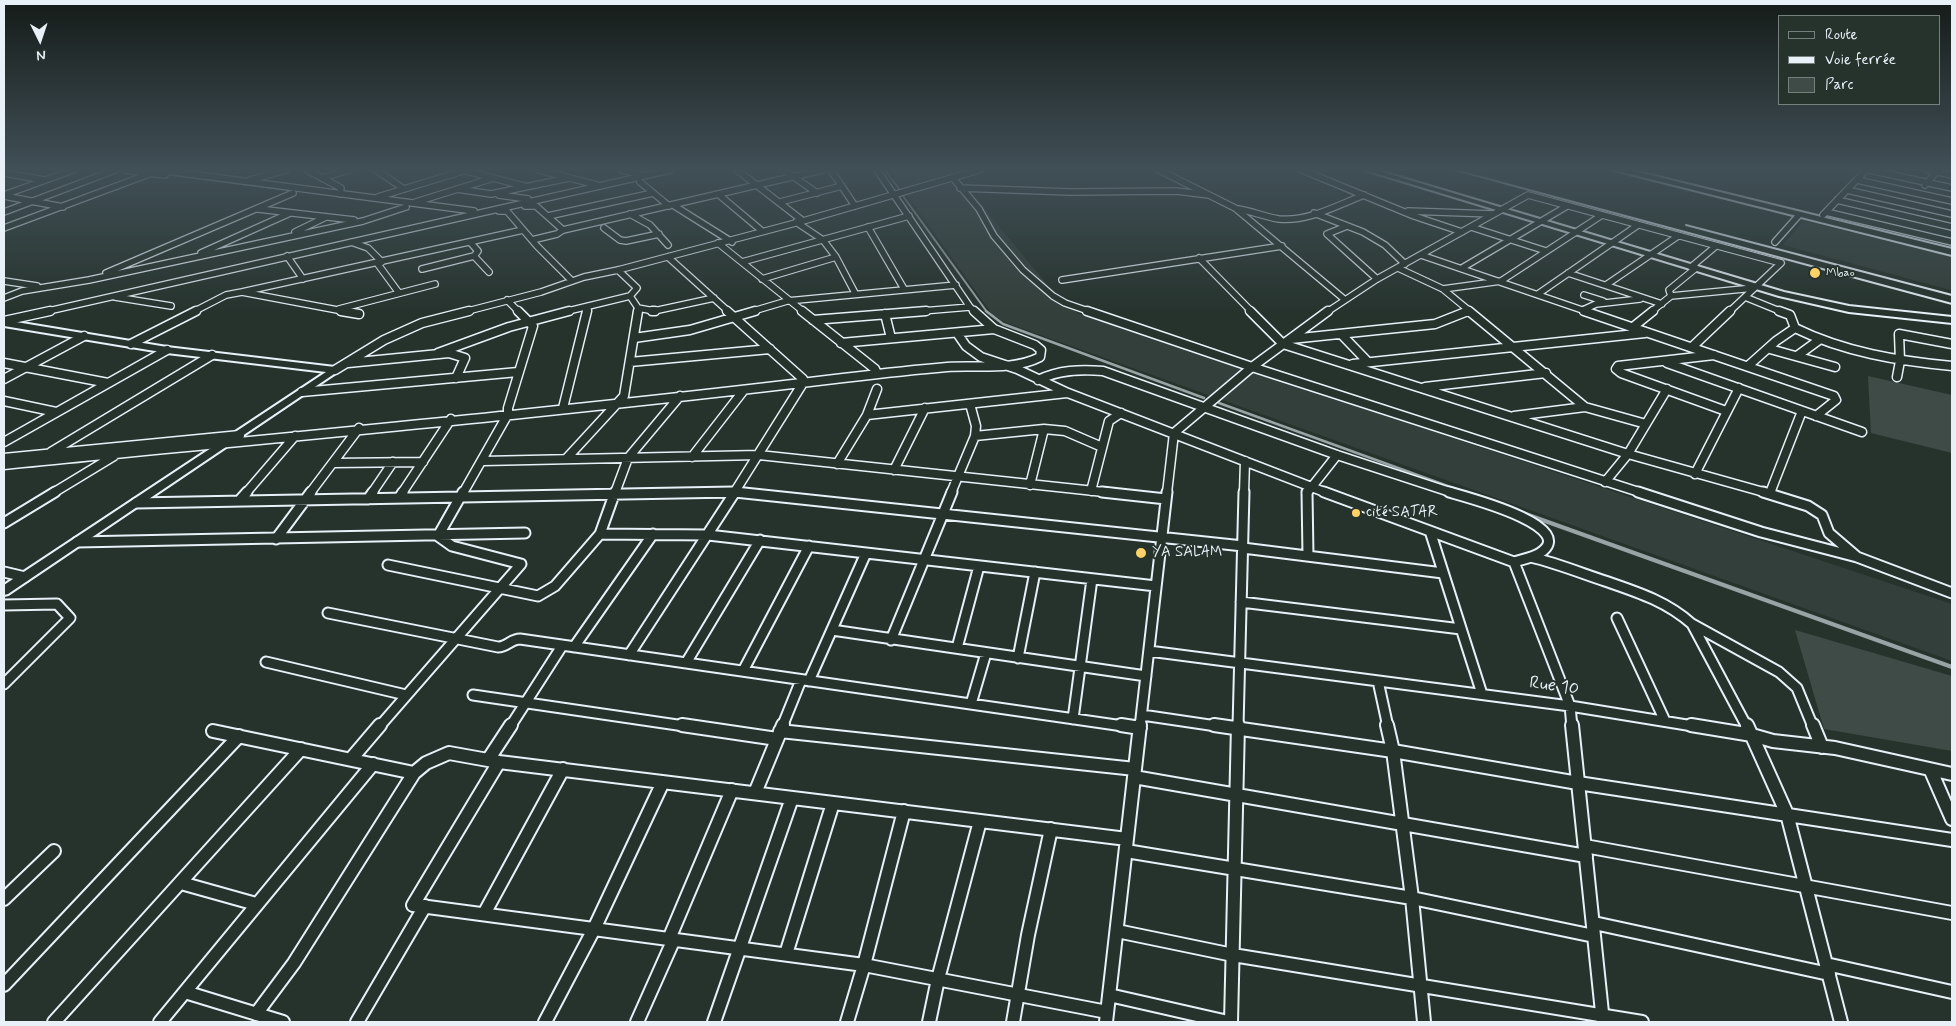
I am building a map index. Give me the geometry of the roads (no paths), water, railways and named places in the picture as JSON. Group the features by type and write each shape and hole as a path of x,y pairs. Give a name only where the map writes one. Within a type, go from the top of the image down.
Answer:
{"highway":[{"path":"1812,218 1952,250"},
{"path":"1839,218 1888,230 1952,250"}],"street":[{"path":"4,228 32,218"},
{"path":"89,280 235,218"},
{"path":"186,260 279,218"},
{"path":"279,239 324,218"},
{"path":"334,218 363,221"},
{"path":"4,298 42,287 89,280 186,260 372,218"},
{"path":"4,322 253,263 456,218"},
{"path":"513,218 572,281"},
{"path":"550,218 563,230"},
{"path":"532,240 557,234 563,230 614,218"},
{"path":"637,218 650,225 668,245"},
{"path":"692,218 730,241"},
{"path":"746,218 762,231"},
{"path":"797,218 823,240 836,257 855,293"},
{"path":"4,591 345,363 384,340 422,323 811,218"},
{"path":"742,262 902,218"},
{"path":"4,465 744,390 877,374 949,367 1006,365 1032,361 1040,357 1041,350 1036,345 994,329 970,307 910,218"},
{"path":"984,218 999,243 1023,270 1052,296 1080,308 1761,532 1857,557 1952,593"},
{"path":"1247,218 1344,299"},
{"path":"1277,218 1294,218"},
{"path":"1326,218 1363,232 1385,245 1401,266 1443,289 1514,346 1585,407"},
{"path":"1422,218 1462,232"},
{"path":"562,646 525,703 413,905 864,965 1017,994 1107,1017 1174,433 1252,366 1344,299 1377,278 1487,218"},
{"path":"1524,218 1755,287 1844,308 1952,320"},
{"path":"1462,268 1545,218"},
{"path":"1443,289 1501,281 1597,218"},
{"path":"1612,218 1781,263 1692,347"},
{"path":"1775,242 1796,218"},
{"path":"1898,218 1888,230 1952,242"},
{"path":"1912,218 1952,227"},
{"path":"1538,294 1638,225"},
{"path":"1347,226 1327,234 1377,278"},
{"path":"868,227 904,290"},
{"path":"1471,227 1546,251"},
{"path":"604,228 620,240 626,241 659,234"},
{"path":"132,344 226,295 523,230"},
{"path":"1606,285 1678,236"},
{"path":"351,242 368,248 399,294"},
{"path":"422,269 474,256 478,251 470,242"},
{"path":"718,243 840,343 875,369 877,374"},
{"path":"248,246 253,263"},
{"path":"1062,280 1282,246"},
{"path":"1671,296 1669,290 1716,246"},
{"path":"1421,255 1834,396 1836,400 1816,416"},
{"path":"287,256 303,279"},
{"path":"474,256 489,272"},
{"path":"629,655 759,455 803,383 803,379 668,257"},
{"path":"762,279 836,257"},
{"path":"1199,258 1287,342 1347,364 1628,454 1808,506 1822,516 1829,533 1857,557"},
{"path":"438,353 472,339 630,296 637,288 618,270"},
{"path":"1568,273 1662,304"},
{"path":"4,281 42,287"},
{"path":"335,309 435,284"},
{"path":"634,338 690,330 787,300 956,286"},
{"path":"1633,327 1671,296 1755,287"},
{"path":"242,292 359,314"},
{"path":"1584,295 1607,302"},
{"path":"110,296 171,306"},
{"path":"566,459 624,396 638,308 630,296"},
{"path":"1745,297 1790,315 1795,328 1819,340 1900,361 1952,366"},
{"path":"638,308 654,311 714,298"},
{"path":"1583,310 1589,306 1607,302 1646,298"},
{"path":"438,536 508,414 518,372 533,329 533,324 507,300"},
{"path":"564,408 588,306"},
{"path":"813,320 970,307"},
{"path":"1287,342 1434,324 1469,310"},
{"path":"885,314 891,338"},
{"path":"4,322 167,350 335,370"},
{"path":"1748,366 1770,349 1779,337 1795,328"},
{"path":"840,343 994,329"},
{"path":"1347,364 1649,332"},
{"path":"957,333 966,346 981,357 1006,365 1038,380 1068,393 1310,487 1514,562 1539,554 1546,549 1546,533 1535,522 1516,514 1338,454 1103,371 1073,369 1051,373 1038,380"},
{"path":"1341,334 1368,362"},
{"path":"1897,377 1900,361 1899,334 1952,344"},
{"path":"4,379 84,336"},
{"path":"1797,356 1819,340"},
{"path":"630,362 770,349"},
{"path":"1770,349 1835,367"},
{"path":"4,442 167,350"},
{"path":"345,363 438,353 458,354 465,358 456,378"},
{"path":"48,454 212,355"},
{"path":"1717,355 1618,366 1616,369 1621,373 1726,411"},
{"path":"1665,362 1862,432"},
{"path":"4,363 108,383"},
{"path":"302,392 518,372"},
{"path":"1421,387 1546,373"},
{"path":"1695,474 1739,388"},
{"path":"837,464 867,415 877,389"},
{"path":"1605,482 1628,454 1667,389"},
{"path":"692,456 744,390"},
{"path":"867,415 1068,393"},
{"path":"388,565 538,596 548,592 567,574 600,534 628,458 680,396"},
{"path":"4,401 56,412"},
{"path":"891,640 975,436 976,426 970,404"},
{"path":"1510,416 1585,407 1646,424"},
{"path":"894,470 925,408"},
{"path":"1770,494 1802,411"},
{"path":"1091,491 1109,421 1121,414"},
{"path":"399,498 451,419"},
{"path":"276,539 359,428"},
{"path":"975,436 1044,429 1065,431 1102,447"},
{"path":"1030,484 1044,429"},
{"path":"4,458 237,435 286,437"},
{"path":"239,501 295,436"},
{"path":"4,523 116,454"},
{"path":"1308,556 1307,491 1338,454"},
{"path":"482,461 759,455 1166,499"},
{"path":"1109,995 1230,1022 1245,461"},
{"path":"368,499 393,462"},
{"path":"333,463 423,462"},
{"path":"4,473 20,464"},
{"path":"136,503 735,492 1242,547 1443,573"},
{"path":"1430,531 1482,694"},
{"path":"77,542 524,534"},
{"path":"600,534 708,534 1156,586"},
{"path":"574,647 653,534"},
{"path":"350,759 521,564 452,546 438,536"},
{"path":"686,663 760,540"},
{"path":"743,671 808,546"},
{"path":"755,793 778,735 832,630 866,553"},
{"path":"1531,557 1583,572 1647,596 1678,611 1692,624 1779,672 1797,688 1822,747"},
{"path":"1514,562 1570,706 1602,1018"},
{"path":"957,648 979,566"},
{"path":"4,572 25,577"},
{"path":"1018,658 1035,572"},
{"path":"1073,719 1092,579"},
{"path":"1241,602 1461,629"},
{"path":"4,604 57,604 70,618 44,647 4,684"},
{"path":"328,613 455,640 498,647 503,647 514,639 1140,728"},
{"path":"1617,618 1666,721"},
{"path":"1692,624 1752,735 1787,814 1842,1022"},
{"path":"832,630 1146,676"},
{"name":"Rue 10","path":"1149,651 1570,706 1752,735 1773,741 1835,748 1952,774"},
{"path":"971,704 986,653"},
{"path":"266,662 406,695"},
{"path":"1378,681 1393,751 1412,898 1419,986 1424,1022"},
{"path":"472,695 778,735 1135,773 1237,795 1402,824 1806,886 1952,913"},
{"path":"1142,715 1393,751 1578,783 1952,840"},
{"path":"213,731 414,773"},
{"path":"4,985 115,870 239,736"},
{"path":"54,1022 301,749"},
{"path":"256,1014 294,963 414,773 426,763 449,752 493,761 563,770 1051,829 1235,869 1828,969 1952,992"},
{"path":"160,1022 373,764"},
{"path":"484,914 563,770"},
{"path":"1931,770 1952,819"},
{"path":"545,1022 594,929 663,782"},
{"path":"637,1022 732,790"},
{"path":"714,1022 792,798"},
{"path":"786,954 833,803"},
{"path":"847,1022 864,965 904,811"},
{"path":"929,1022 938,979 980,821"},
{"path":"1013,1022 1051,829"},
{"path":"4,900 54,851"},
{"path":"181,883 256,904"},
{"path":"357,1022 425,906"},
{"path":"1117,931 1233,955 1602,1018 1642,1022"},
{"path":"185,992 283,1022"}],"waterway":[{"path":"919,218 987,311"},
{"path":"987,311 1003,324 1204,398"},
{"path":"1219,403 1467,493 1464,492"},
{"path":"1520,512 1952,667"}],"railway":[{"path":"1633,218 1952,304"},
{"path":"1686,225 1952,295"}],"place":[{"name":"Mbao","path":"1815,273"},
{"name":"cité SATAR","path":"1356,513"},
{"name":"YA SALAM","path":"1141,553"}]}
